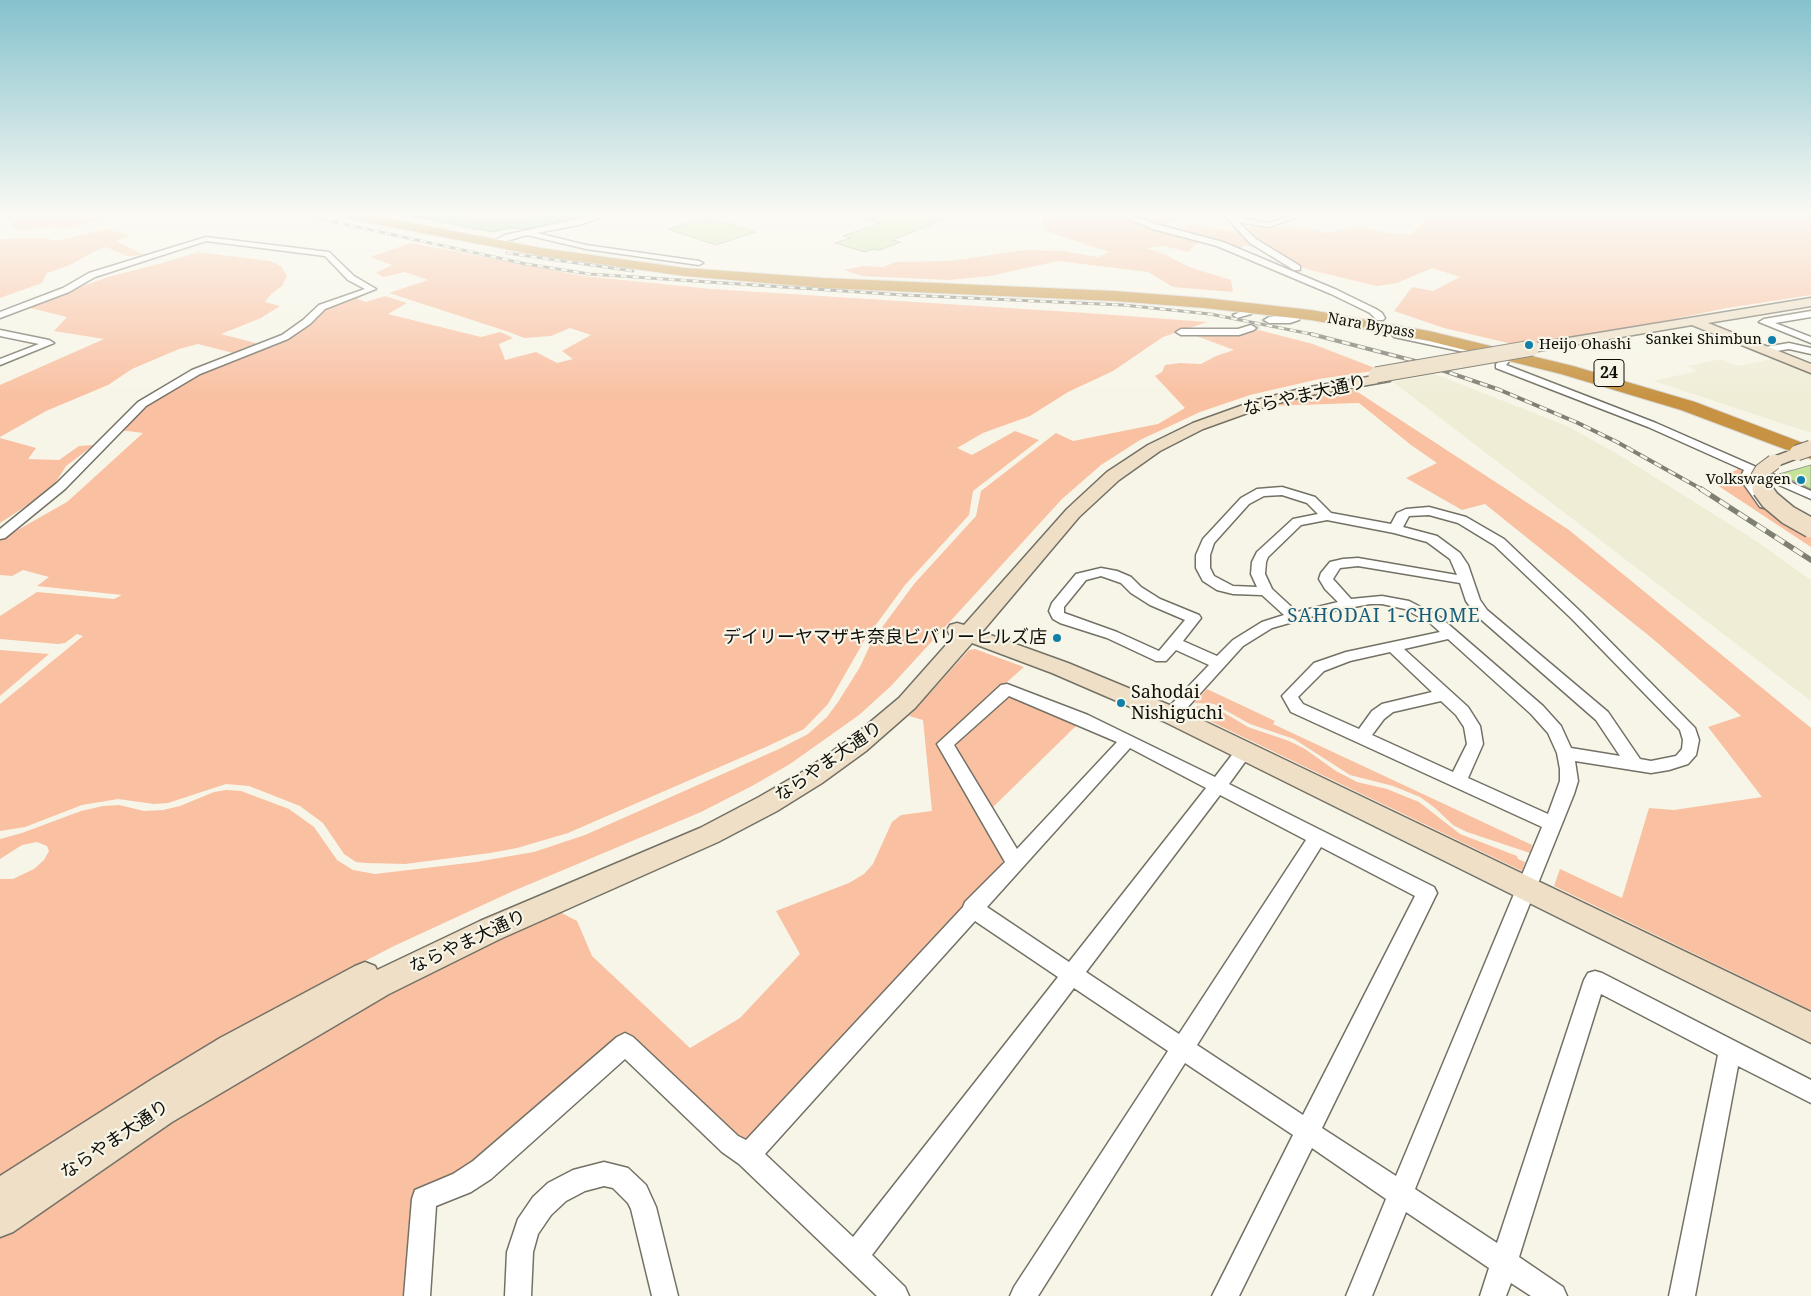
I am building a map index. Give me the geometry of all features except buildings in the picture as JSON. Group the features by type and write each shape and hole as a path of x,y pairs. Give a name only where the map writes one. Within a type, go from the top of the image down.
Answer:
{"highway":[{"name":"Nara Bypass","path":"727,275 824,283 1114,296 1198,302 1311,315 1388,328 1484,349 1649,394 1809,450"},
{"name":"Nara Bypass","path":"782,275 1158,295 1255,303 1406,325 1504,347 1654,390 1738,418 1809,450"},
{"name":"24","path":"1504,347 1618,375 1713,404 1809,450"},
{"name":"24","path":"1484,349 1809,450"}],"street":[{"path":"0,315 66,290 91,275"},
{"path":"0,535 61,486 142,404 196,372 285,337 307,322 322,307 372,289 349,275"},
{"path":"1295,275 1373,311 1380,318"},
{"path":"1311,275 1334,292"},
{"path":"1198,302 1212,307 1374,330 1502,358 1506,362 1499,366 1505,369 1652,425 1811,495"},
{"name":"ならやま大通り","path":"0,1197 166,1089 311,1004 390,962 503,908 698,826 784,780 830,750 886,706 962,632 1073,513 1113,476 1154,448 1198,426 1255,405 1304,392 1381,376 1699,323 1811,302"},
{"name":"ならやま大通り","path":"1699,323 1811,307"},
{"path":"1237,315 1248,312"},
{"path":"1811,314 1764,322 1811,340"},
{"path":"1269,320 1290,320 1296,318"},
{"path":"1215,323 1181,332 1239,332 1251,328"},
{"path":"1699,323 1808,366"},
{"path":"0,333 50,343 1,361"},
{"path":"1765,350 1789,346 1811,351"},
{"path":"1809,450 1767,466 1760,476 1760,483 1770,500 1788,515 1811,528"},
{"path":"1752,468 1748,474 1749,483 1765,506 1778,516 1811,534"},
{"path":"1771,477 1771,488 1775,496 1811,521"},
{"path":"1266,590 1233,590 1222,587 1208,578 1203,568 1203,555 1208,542 1245,501 1261,492 1282,491 1302,496 1311,500 1327,516"},
{"path":"1396,529 1401,516 1413,511 1429,511 1444,514 1474,526 1499,542 1577,616 1687,728 1691,740 1690,751 1682,760 1651,767 1565,753"},
{"path":"1293,616 1266,590 1258,574 1262,555 1297,522 1327,516 1396,529 1419,535 1441,544 1455,556 1461,565 1464,580 1473,601 1482,613 1602,716 1634,764"},
{"path":"1348,604 1330,586 1326,579 1328,573 1335,565 1343,563 1358,562 1464,580"},
{"path":"1101,572 1112,574 1126,580 1136,590 1155,602 1194,618 1174,643 1161,658 1112,635 1064,620 1058,616 1057,606 1081,577 1101,572"},
{"path":"1171,715 1238,642 1267,625 1293,616 1370,600 1397,602 1429,615 1541,714 1555,730 1565,753 1569,769 1569,781 1553,824 1359,1296"},
{"path":"962,632 1060,668 1171,715 1811,1028"},
{"name":"ならやま大通り","path":"0,1219 160,1110 236,1064 378,984 490,930 709,835 776,800 837,761 878,729 912,697 962,632"},
{"path":"1451,634 1346,657 1319,667 1290,696 1297,708 1553,824"},
{"path":"1174,643 1219,663"},
{"path":"1394,648 1462,711 1472,726 1475,744 1458,780"},
{"path":"1015,862 945,744 1007,689 1128,740 1427,894 1225,1296"},
{"path":"1362,737 1378,715 1388,708 1444,695"},
{"path":"748,1155 972,908 1128,740"},
{"path":"855,1256 1244,752"},
{"path":"1023,1296 1318,837"},
{"path":"972,908 1554,1296"},
{"path":"1493,1296 1595,980 1811,1092"},
{"path":"417,1296 424,1199 462,1183 488,1166 625,1044 730,1144 748,1155 896,1296"},
{"path":"1682,1296 1730,1049"},
{"path":"518,1296 520,1252 527,1228 542,1206 557,1192 582,1179 604,1174 619,1177 637,1194 640,1200 665,1296"}],"shaded area":[{"path":"0,275 46,275 42,283 0,298"},
{"path":"415,275 580,275 712,289 1207,322 1163,337 1113,371 1068,392 1030,416 983,433 957,448 972,455 1015,431 1039,440 973,491 969,515 905,585 864,641 828,704 804,729 568,833 517,848 490,853 405,864 356,862 344,854 323,823 300,806 249,786 226,784 168,803 154,804 118,799 82,805 25,827 0,831 0,704 83,636 77,634 65,643 58,644 0,639 0,616 37,592 114,599 122,595 37,586 49,577 23,570 12,576 0,575 0,540 67,502 143,433 120,430 148,401 201,371 299,332 308,326 312,317 326,306 372,291 357,299 366,302 385,296 407,303 388,314 481,337 500,332 513,338 499,344 505,360 536,352 557,363 573,359 562,351 591,335 570,328 551,336 524,338 389,293 428,280"},
{"path":"860,275 992,275 949,280"},
{"path":"1154,275 1216,275 1231,280 1233,292 1173,287"},
{"path":"1333,275 1415,275 1397,283 1377,286"},
{"path":"1455,275 1811,275 1811,295 1727,308 1581,338 1521,346 1444,328 1394,311 1412,287 1433,291 1460,277"},
{"path":"287,276 282,286 271,294 265,302 280,306 261,318 221,334 263,345 237,354 198,344 179,349 132,369 108,385 46,411 0,437 0,385 104,339 54,331 67,317 26,307 108,277"},
{"path":"1255,329 1313,344 1380,370 1319,379 1250,395 1200,412 1140,440 1101,465 1062,499 891,686 859,715 790,764 701,812 511,892 394,946 286,1002 171,1069 0,1180 0,879 13,879 34,869 44,860 49,851 47,846 37,842 22,845 0,859 0,839 22,833 81,811 103,806 119,805 144,811 163,810 180,806 214,792 226,790 241,791 289,809 314,827 337,860 353,870 375,874 476,862 534,852 585,835 779,749 808,734 827,717 838,702 860,667 872,641 914,584 976,516 981,491 1056,433 1073,441 1158,424 1185,408 1155,376 1162,372 1165,365 1180,363 1201,364 1216,356 1234,350 1191,334 1244,333"},
{"path":"1721,359 1737,366 1773,359 1811,373 1811,433 1654,381 1697,371 1687,366"},
{"path":"1435,374 1567,426 1621,456 1755,540 1811,580 1811,701 1393,382"},
{"path":"1350,387 1569,530 1811,728 1811,1010 1554,886 1560,869 1622,898 1649,808 1674,810 1762,797 1708,727 1741,716 1653,639 1485,504 1462,510 1406,478 1437,463 1411,445 1359,403 1267,406"},
{"path":"0,438 36,448 28,459 59,460 79,446 94,445 66,466 46,493 0,523"},
{"path":"1743,467 1811,535 1811,547 1711,481"},
{"path":"975,649 1024,667 938,743 1003,856 1002,866 751,1138 735,1140 625,1034 497,1149 416,1195 408,1296 0,1296 0,1236 163,1124 376,999 498,939 560,912 577,921 592,956 690,1048 740,1018 800,954 776,911 849,883 864,874 873,864 892,822 901,815 932,811 923,720 909,716 969,650"},
{"path":"0,650 49,654 0,696"},
{"path":"1207,689 1275,721 1273,724 1532,845 1530,853 1467,832 1453,825 1420,797 1393,786 1350,775 1294,739 1250,724 1214,704 1194,703"},
{"path":"1015,697 1079,723 991,809 956,749 957,741 1004,698"},
{"path":"1197,706 1218,709 1248,727 1289,741 1357,782 1387,789 1419,802 1460,834 1517,856 1518,859 1525,862 1522,871 1193,713"}],"tunnel":[{"path":"1251,328 1269,320"}],"railway":[{"path":"611,275 904,295 1123,305 1210,314 1311,334"},
{"path":"1311,334 1316,335"},
{"path":"1311,334 1415,361 1500,390 1578,423 1617,442 1703,490"},
{"path":"1701,489 1811,560"}],"place":[{"name":"Sankei Shimbun","path":"1772,340"},
{"name":"Heijo Ohashi","path":"1529,345"},
{"name":"Volkswagen","path":"1801,480"},
{"name":"デイリーヤマザキ奈良ビバリーヒルズ店","path":"1057,638"},
{"name":"Sahodai Nishiguchi","path":"1121,703"}],"district":[{"name":"SAHODAI 1-CHOME","path":"1384,617"}]}
